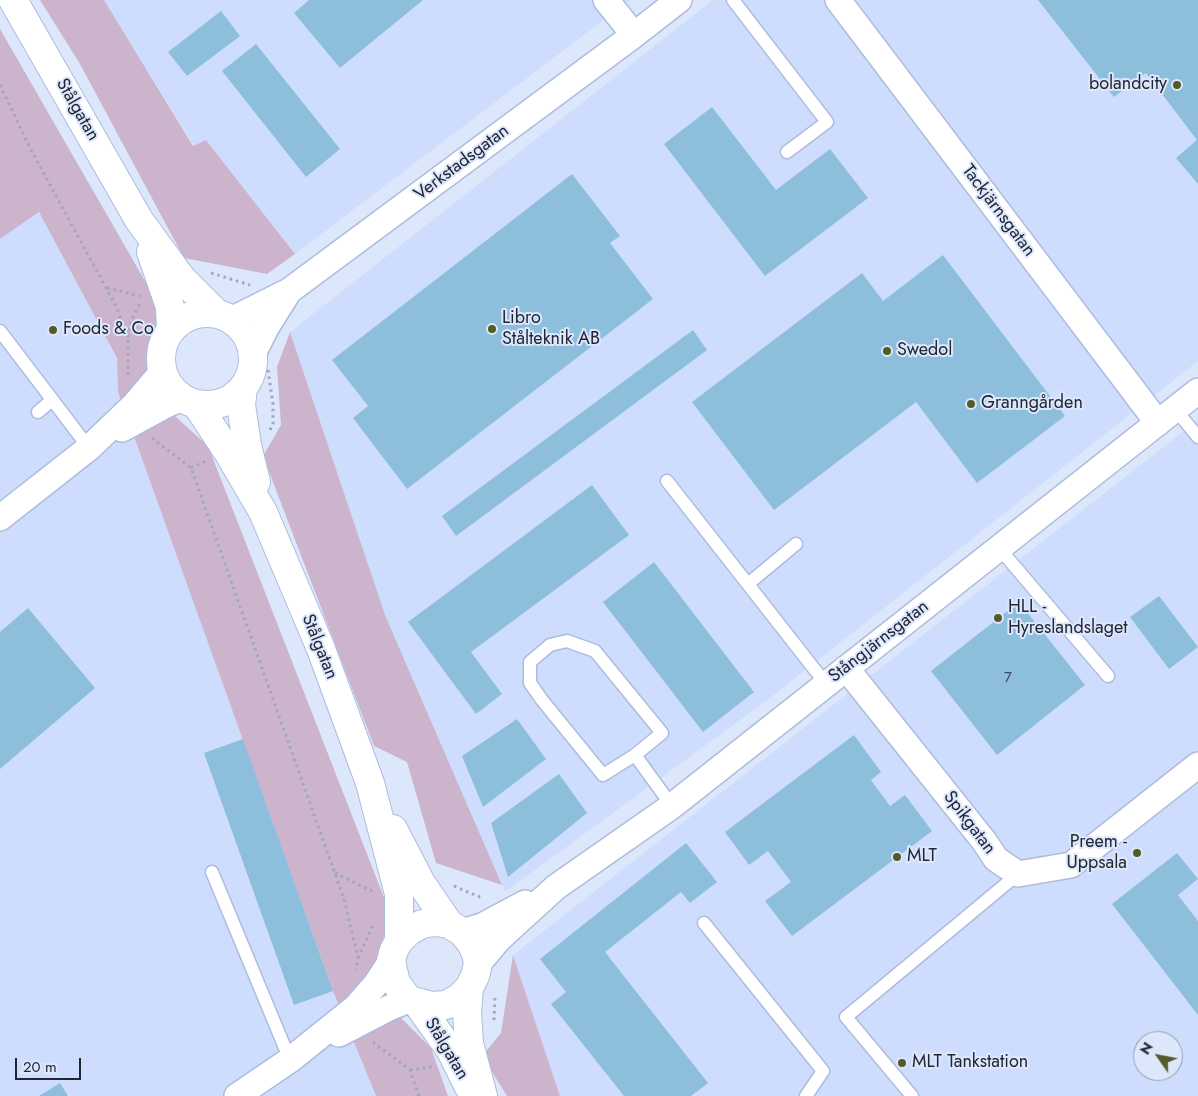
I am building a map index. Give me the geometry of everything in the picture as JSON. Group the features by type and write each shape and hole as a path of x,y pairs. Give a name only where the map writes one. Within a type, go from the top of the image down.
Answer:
{"main road":[{"name":"Stålgatan","path":"13,0 139,220 182,279 224,317"},
{"name":"Stålgatan","path":"139,220 170,307 171,330"},
{"path":"202,313 224,317 242,329 261,359 243,388 233,398 213,405 189,401 170,387 162,372 161,356 165,340 171,330 188,317 202,313"},
{"name":"Stålgatan","path":"238,449 243,388"},
{"name":"Stålgatan","path":"189,401 238,449 321,650 370,783 399,894 395,951"},
{"name":"Stålgatan","path":"370,783 421,883 455,928"},
{"path":"435,922 455,928 471,943 476,952 474,976 459,998 446,1005 432,1006 413,1001 396,983 395,951 409,931 422,924 435,922"},
{"name":"Stålgatan","path":"474,976 467,1012 469,1043 483,1096"},
{"name":"Stålgatan","path":"413,1001 451,1052 473,1096"}],"street":[{"path":"606,0 634,36"},
{"name":"Verkstadsgatan","path":"224,317 289,291 634,36 678,0"},
{"name":"Tackjärnsgatan","path":"838,0 1166,416"},
{"name":"Verkstadsgatan","path":"261,359 266,328 289,291"},
{"path":"0,518 138,411 162,372"},
{"name":"Stångjärnsgatan","path":"474,976 499,938 556,887 672,806 1198,391"},
{"path":"138,411 189,401"},
{"name":"Spikgatan","path":"846,668 984,841 996,859 1018,874"},
{"path":"1018,874 1071,864 1198,765"},
{"name":"Stångjärnsgatan","path":"455,928 482,926 556,887"},
{"path":"360,1014 395,951"},
{"path":"236,1096 360,1014 413,1001"}],"lane":[{"path":"734,0 827,122 787,152"},
{"path":"0,331 89,448"},
{"path":"38,412 52,400"},
{"path":"1166,416 1198,437"},
{"path":"667,481 826,684"},
{"path":"748,584 796,544"},
{"path":"998,548 1108,676"},
{"path":"567,641 595,651 662,733 635,755 603,775 530,683 530,662 550,645 567,641"},
{"path":"635,755 672,806"},
{"path":"212,872 290,1060"},
{"path":"912,1096 846,1017 1018,874"},
{"path":"704,923 823,1071 806,1096"}],"path":[{"path":"0,85 31,150 117,308 128,339"},
{"path":"182,279 199,271 213,273 254,286"},
{"path":"106,288 144,297 131,321 128,339 128,388 148,434 190,468 344,899 358,958"},
{"path":"190,468 238,449 258,444 267,437 273,424 273,404 268,371 261,359"},
{"path":"334,873 359,883 379,895"},
{"path":"374,924 358,958 355,981 360,1014 372,1041 410,1070 419,1096"}],"shaded area":[{"path":"40,0 104,0 193,146 206,140 295,254 267,274 184,258 80,64"},
{"path":"104,0 630,0 295,254 206,140 194,146"},
{"path":"713,0 1198,0 1198,361 766,701 505,892 385,615 290,332"},
{"path":"0,29 160,307 144,388 208,446 390,913 371,988 431,1048 448,1096 376,1096 333,991 118,392 117,358 39,212 0,239"},
{"path":"39,212 117,358 118,392 333,991 376,1096 0,1096 0,239"},
{"path":"290,332 385,615 502,885 436,863 407,762 374,746 263,456 281,425 277,367"},
{"path":"1198,420 1198,1096 560,1096 513,955"},
{"path":"513,955 560,1096 507,1096 482,1056 501,1033"}],"building":[{"path":"309,0 423,0 340,68 294,13"},
{"name":"bolandcity","path":"1038,0 1198,0 1198,184 1176,158 1197,140 1146,73 1114,97"},
{"path":"221,11 240,36 187,76 168,52"},
{"path":"256,44 340,149 306,177 222,71"},
{"path":"712,107 776,190 830,149 868,198 765,276 664,144"},
{"name":"Libro Stålteknik AB","path":"572,174 620,236 610,243 653,299 407,489 353,418 368,406 332,360"},
{"name":"Swedol","path":"943,255 1065,416 977,483 916,402 774,510 692,402 862,273 883,301"},
{"path":"693,330 707,350 456,536 442,516"},
{"path":"592,485 629,535 471,652 502,694 476,714 408,622"},
{"path":"654,562 754,692 703,732 603,602"},
{"path":"1159,596 1198,647 1169,669 1130,617"},
{"path":"1019,602 1085,685 997,755 931,671"},
{"path":"28,608 95,688 0,769 0,632"},
{"path":"517,719 546,759 483,807 462,756"},
{"path":"854,735 881,772 871,780 890,806 905,795 932,831 792,936 765,901 791,882 768,851 749,865 725,832"},
{"path":"243,739 333,991 294,1005 204,753"},
{"path":"559,774 587,813 508,877 491,823"},
{"path":"686,843 717,882 690,903 681,892 605,952 708,1083 691,1096 624,1096 551,1004 566,992 540,959"},
{"path":"1177,853 1198,879 1178,895 1198,921 1198,1015 1112,904"},
{"path":"60,1083 68,1096 39,1096"}],"place":[{"name":"bolandcity","path":"1177,85"},
{"name":"Libro Stålteknik AB","path":"492,329"},
{"name":"Foods & Co","path":"53,330"},
{"name":"Swedol","path":"887,351"},
{"name":"Granngården","path":"971,404"},
{"name":"HLL - Hyreslandslaget","path":"998,618"},
{"name":"Preem - Uppsala","path":"1137,853"},
{"name":"MLT","path":"897,857"},
{"name":"MLT Tankstation","path":"902,1063"}]}
